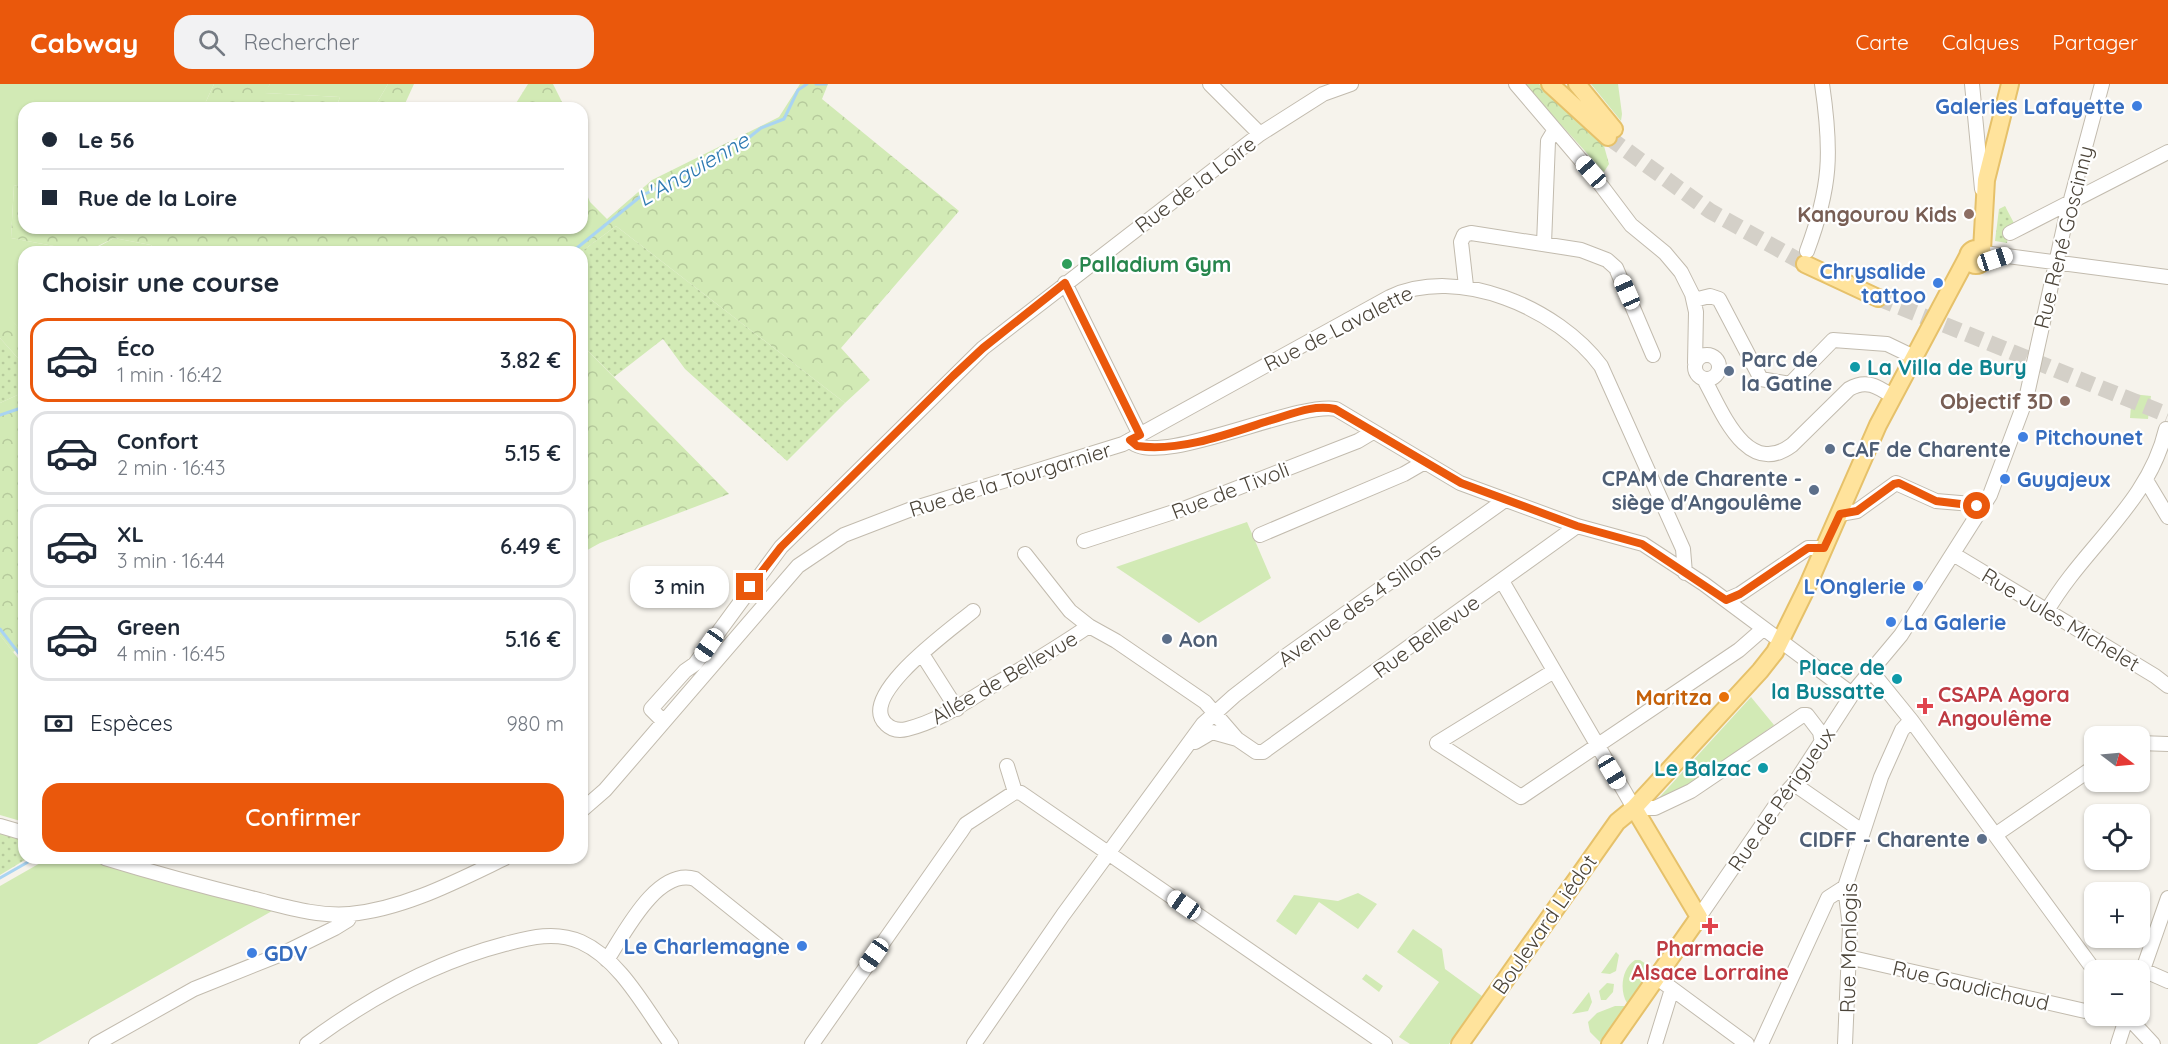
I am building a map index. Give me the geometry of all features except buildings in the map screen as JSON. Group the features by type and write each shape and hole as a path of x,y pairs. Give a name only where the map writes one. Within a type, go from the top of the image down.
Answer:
{"main road":[{"path":"1550,84 1611,133 1577,84"},
{"path":"1977,256 1988,169 2010,84"},
{"name":"Boulevard Liédot","path":"1460,1044 1617,822 1634,808 1760,671 1791,622 1892,396 1952,285 1977,256"},
{"path":"1806,258 1878,298"},
{"path":"1634,808 1699,917"},
{"name":"Rue de Périgueux","path":"1610,1044 1699,917"}],"street":[{"path":"1210,84 1260,134"},
{"name":"Rue de la Loire","path":"667,716 656,704 685,671 695,664 781,547 983,348 1260,134 1323,94 1351,84"},
{"path":"1515,84 1591,172 1630,225 1674,262 1694,300 1697,372 1710,377"},
{"path":"1806,258 1822,210 1829,166 1828,125 1822,84"},
{"path":"1972,84 1984,198"},
{"name":"Rue René Goscinny","path":"1953,554 1990,495 2026,399 2056,261 2102,84"},
{"path":"1545,244 1548,141 1554,131"},
{"path":"2010,232 2071,199 2168,152"},
{"path":"1466,286 1461,242 1464,235 1471,233 1592,252 1616,268 1653,355"},
{"path":"1977,256 2007,255 2168,277"},
{"path":"1065,283 1135,437"},
{"name":"Rue de Lavalette","path":"1135,437 1401,292 1440,284 1466,286 1512,302 1557,324 1574,335 1589,350 1601,366 1683,549 1685,573"},
{"path":"1694,300 1710,296 1719,299 1761,379 1790,384 1833,340 1887,344 1914,357"},
{"path":"1696,331 1708,354"},
{"path":"1695,363 1699,357 1713,355 1718,362 1710,377 1721,409 1740,441 1759,452 1774,454 1792,446 1848,389 1857,384 1874,385 1892,396"},
{"name":"Rue de la Tourgarnier","path":"588,805 605,790 798,566 844,535 890,516 1102,451 1135,437 1141,447 1189,443 1322,407 1342,412 1423,463 1461,483 1577,526 1642,544 1704,584 1852,694"},
{"path":"2047,611 2146,480 2162,445 2166,429"},
{"name":"Rue de Tivoli","path":"1084,541 1186,508 1358,441 1373,432"},
{"path":"1260,535 1404,474 1423,463"},
{"path":"2146,480 2168,517"},
{"path":"1840,514 1857,511 1896,483 1936,501 1971,504 1981,509"},
{"name":"Avenue des 4 Sillons","path":"1180,754 1215,712 1234,696 1505,500"},
{"name":"Rue Bellevue","path":"1237,739 1256,752 1263,752 1275,745 1577,526"},
{"path":"1726,600 1740,594 1808,548 1824,548"},
{"path":"1683,549 1704,584"},
{"path":"1025,554 1070,611 1089,626"},
{"name":"Rue Jules Michelet","path":"1953,554 2168,686"},
{"name":"Rue de Périgueux","path":"1699,917 1780,799 1794,784 1852,694 1901,635 1953,554"},
{"path":"1502,581 1634,808 1655,808 1692,791 1803,715 1807,715 1815,723 1822,742"},
{"name":"Allée de Bellevue","path":"973,611 895,678 879,702 881,717 893,729 904,730 957,709 1089,626 1206,702 1237,739"},
{"path":"1554,671 1437,743 1521,797 1739,650 1763,629"},
{"path":"922,654 957,709"},
{"path":"1872,672 1911,720 2087,960"},
{"name":"Rue Monlogis","path":"1845,1044 1849,907 1845,887 1881,777 1902,730 1911,720"},
{"path":"974,1044 1108,852 1180,754 1208,733 1237,739"},
{"path":"2150,743 2168,744"},
{"path":"1006,766 1015,792"},
{"path":"1995,835 2084,774"},
{"path":"1794,784 1862,831"},
{"path":"812,1044 966,824 1015,792 1021,793 1108,852 1385,1044"},
{"path":"0,826 18,831"},
{"path":"125,864 191,884 325,914 351,914 421,895 491,864"},
{"path":"607,960 641,908 658,890 676,877 685,876 694,879 780,946"},
{"path":"1761,1044 1828,898 1845,887"},
{"path":"2146,960 2168,898"},
{"path":"96,1044 194,989 285,953 335,928 344,923 351,914"},
{"path":"307,1044 341,1018 394,987 454,958 534,937 553,935 580,942 607,960 633,990 671,1044"},
{"name":"Rue Gaudichaud","path":"1848,957 2084,1011"},
{"path":"1656,977 1747,1044"},
{"path":"2150,977 2168,981"},
{"path":"1655,1044 1672,989"},
{"path":"2118,1044 2123,1026"},
{"path":"2136,1026 2153,1044"}],"green space":[{"path":"0,84 214,84 206,102 18,102 18,186 14,185 11,238 54,246 18,246 18,328 8,316 0,316"},
{"path":"214,84 270,84 265,93 340,97 338,102 206,102"},
{"path":"270,84 388,84 378,102 338,102 340,97 264,93"},
{"path":"388,84 414,84 406,102 378,102"},
{"path":"528,84 553,84 562,102 517,102"},
{"path":"800,84 828,84 822,99 959,211 841,348 870,380 845,403 616,226 588,247 152,246 114,238 98,246 54,246 11,238 14,185 18,186 18,234 588,234 588,197 607,219 652,180 779,117"},
{"path":"1524,84 1539,84 1604,146 1609,164 1604,172"},
{"path":"1591,84 1618,84 1621,121"},
{"path":"2005,206 2016,227 2009,231 2007,243 1995,241 1999,209"},
{"path":"616,226 845,403 787,461 685,369 663,339 614,377 588,351 588,247"},
{"path":"114,238 152,246 100,246"},
{"path":"8,315 18,328 18,358 0,338 0,316"},
{"path":"0,338 18,358 18,395 0,403"},
{"path":"588,351 729,494 588,550"},
{"path":"2132,394 2151,396 2148,419 2130,418"},
{"path":"18,395 18,649 13,652 0,635 0,403"},
{"path":"1247,522 1271,578 1199,623 1116,567"},
{"path":"0,635 18,658 18,820 0,815"},
{"path":"1751,697 1774,725 1681,791 1656,801"},
{"path":"0,833 18,838 18,864 0,875"},
{"path":"38,864 106,864 136,875 272,911 37,1044 0,1044 0,886"},
{"path":"1358,893 1377,904 1358,929 1319,902 1296,935 1276,921 1294,895 1338,901"},
{"path":"1413,929 1442,949 1445,969 1482,996 1449,1044 1410,1044 1399,1037 1439,982 1397,952"},
{"path":"1616,952 1619,955 1616,971 1610,974 1601,973"},
{"path":"1635,960 1640,960 1652,968 1627,1003 1623,992 1623,980 1627,968"},
{"path":"1366,974 1383,986 1379,992 1362,979"},
{"path":"1607,983 1614,984 1613,992 1606,1000 1601,1000 1599,991"},
{"path":"1589,992 1592,1002 1588,1011 1572,1014"},
{"path":"1615,1006 1625,1006 1600,1042 1590,1032 1588,1022 1597,1013"}],"waterway":[{"name":"L'Anguienne","path":"579,246 641,196 712,161 730,145 747,139 761,128 784,119 798,90 807,84"},
{"name":"L'Anguienne","path":"816,84 826,84"},
{"name":"L'Anguienne","path":"0,415 18,409"},
{"name":"L'Anguienne","path":"0,629 18,652"},
{"name":"L'Anguienne","path":"0,878 24,864"}],"tunnel":[{"path":"1608,137 1710,211 1805,264"},
{"path":"1878,298 2168,415"}],"place":[{"name":"Galeries Lafayette","path":"2137,106"},
{"name":"Kangourou Kids","path":"1969,214"},
{"name":"Palladium Gym","path":"1067,264"},
{"name":"Chrysalide tattoo","path":"1938,283"},
{"name":"La Villa de Bury","path":"1855,367"},
{"name":"Parc de la Gatine","path":"1729,371"},
{"name":"Objectif 3D","path":"2065,401"},
{"name":"Pitchounet","path":"2023,437"},
{"name":"CAF de Charente","path":"1830,449"},
{"name":"Guyajeux","path":"2005,479"},
{"name":"CPAM de Charente - siège d'Angoulême","path":"1814,490"},
{"name":"L'Onglerie","path":"1918,586"},
{"name":"La Galerie","path":"1891,622"},
{"name":"Aon","path":"1167,639"},
{"name":"Place de la Bussatte","path":"1897,679"},
{"name":"Maritza","path":"1724,697"},
{"name":"CSAPA Agora Angoulême","path":"1925,706"},
{"name":"Le Balzac","path":"1763,768"},
{"name":"CIDFF - Charente","path":"1982,839"},
{"name":"Pharmacie Alsace Lorraine","path":"1710,926"},
{"name":"Le Charlemagne","path":"802,946"},
{"name":"GDV","path":"252,953"}],"route":[{"path":"750,587 781,547 953,376 983,348 1065,283 1140,435 1130,440 1137,446 1189,443 1246,429 1301,411 1322,407 1335,409 1423,463 1461,483 1577,526 1642,544 1726,600 1740,594 1808,548 1813,546 1824,548 1840,514 1857,511 1896,483 1936,501 1977,506"}]}
